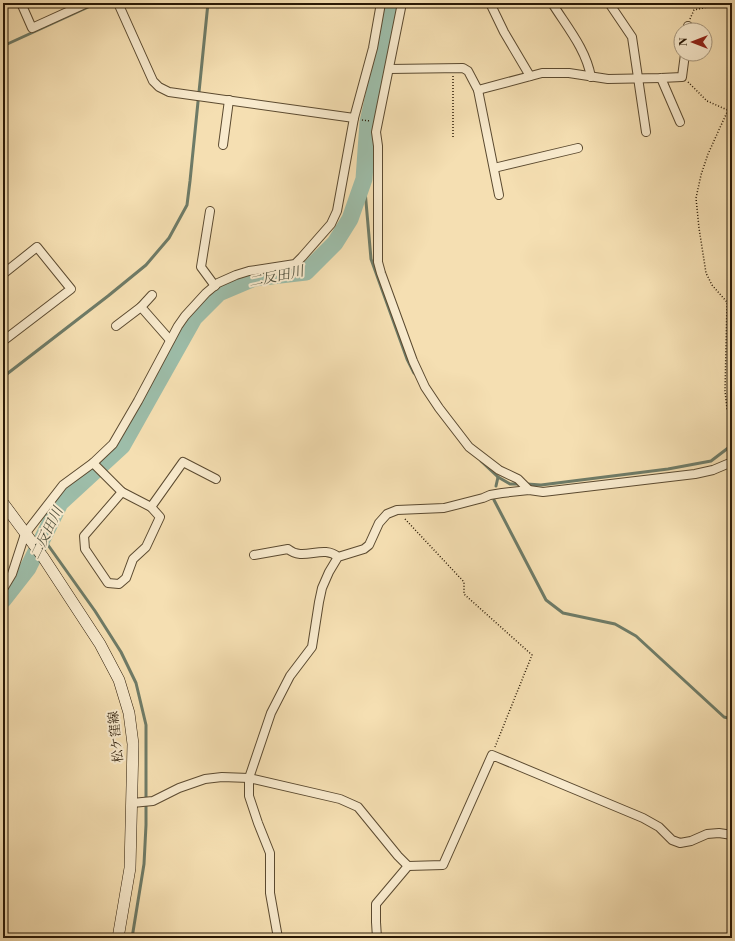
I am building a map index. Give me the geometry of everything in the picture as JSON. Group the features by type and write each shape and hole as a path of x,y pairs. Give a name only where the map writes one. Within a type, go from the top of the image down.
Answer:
{"street":[{"path":"21,3 32,28 87,3"},
{"path":"118,3 152,81 159,87 169,92 354,118"},
{"path":"3,589 12,574 26,535 63,485 93,463 112,444 138,401 170,340 185,316 206,293 215,286 236,275 249,271 295,264 331,224 337,211 354,118 373,48 382,3"},
{"path":"402,3 377,123 378,262 413,361 425,387 469,447 499,470 518,478 529,490"},
{"path":"490,3 504,32 530,76"},
{"path":"552,3 582,49 589,66 591,77"},
{"path":"609,3 632,37 646,132"},
{"path":"478,90 542,73 557,72 591,77 638,79 682,77 684,62"},
{"path":"389,69 463,68 468,71 478,90 499,196"},
{"path":"661,78 680,122"},
{"path":"223,145 229,100"},
{"path":"494,168 578,148"},
{"path":"210,211 201,267 215,286"},
{"path":"3,274 38,247 71,289 3,341"},
{"path":"116,326 141,307 152,295"},
{"path":"141,307 170,340"},
{"path":"151,507 183,462 216,479"},
{"path":"278,938 270,893 270,853 249,796 249,778 271,713 290,676 312,647 322,588 338,557 360,551 369,545 379,523 387,514 397,510 444,508 490,495 529,490 550,491 695,474 713,470 732,462"},
{"path":"93,463 122,492 151,507 160,517 146,547 133,559 126,578 119,584 108,583 85,549 84,536 122,492"},
{"name":"松ケ窪線","path":"3,502 43,557 100,644 119,680 129,712 133,744 136,803 130,868 118,938"},
{"path":"254,555 288,548 293,553 303,554 330,552 338,557"},
{"path":"136,803 152,801 179,788 204,779 222,777 249,778 340,799 358,807 408,866 443,865 492,755 643,818 659,827 672,840 680,843 691,841 707,834 718,833 732,835"},
{"path":"377,938 376,904 408,866"}],"path":[{"path":"689,22 694,10 732,3"},
{"path":"453,137 454,68"},
{"path":"682,77 707,100 732,112"},
{"path":"728,110 708,154 701,175 696,198 701,248 706,273 712,285 727,302 725,391 727,410 732,419"},
{"path":"354,118 377,123"},
{"path":"397,510 464,582 464,594 532,655 492,755"}],"waterway":[{"path":"3,46 97,3"},
{"path":"3,377 146,265 169,238 187,205 208,3"},
{"name":"二反田川","path":"3,600 28,568 60,503 122,446 194,318 219,293 254,278 306,272 335,243 350,219 364,179 368,122 394,3"},
{"path":"364,179 371,259 407,359 414,373"},
{"path":"527,484 541,485 668,469 711,461 732,445"},
{"path":"481,461 498,477 496,486"},
{"path":"498,477 510,484 521,484"},
{"path":"494,500 546,600 563,613 615,624 636,636 724,717 732,719"},
{"path":"43,538 95,611 121,652 136,683 146,725 146,825 144,864 132,938"}]}
